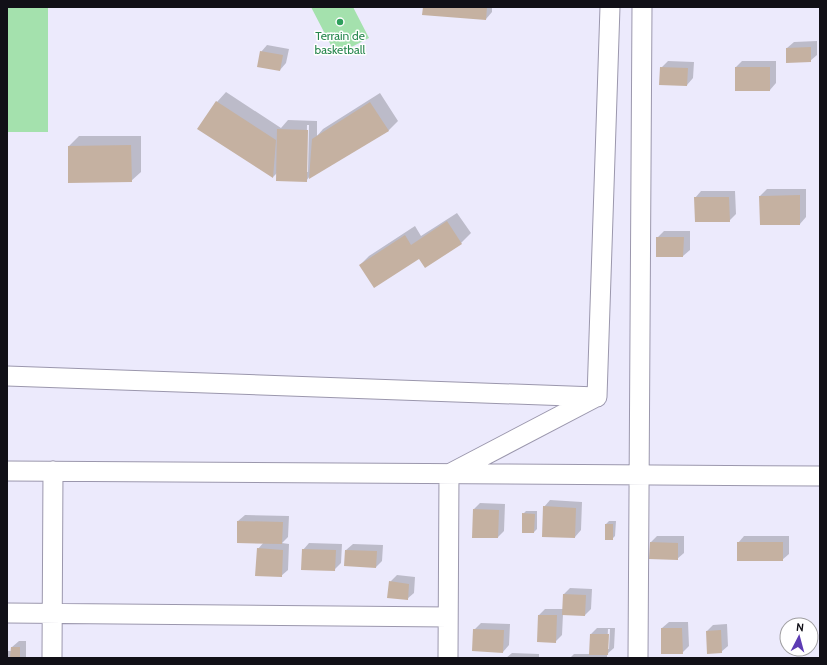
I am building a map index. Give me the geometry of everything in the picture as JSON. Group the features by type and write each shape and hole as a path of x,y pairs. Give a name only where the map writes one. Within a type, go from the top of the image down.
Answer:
{"street":[{"path":"597,397 610,7"},
{"path":"638,658 642,7"},
{"path":"7,376 597,397"},
{"path":"449,474 597,397"},
{"path":"7,470 820,476"},
{"path":"52,658 53,471"},
{"path":"448,658 449,474"},
{"path":"7,613 448,617"}],"green space":[{"path":"7,7 48,7 48,132 7,132"},
{"name":"Terrain de basketball","path":"311,7 353,7 369,38 336,55"}],"building":[{"path":"423,7 487,7 486,20 422,15"},
{"path":"811,47 811,62 786,63 786,48"},
{"path":"260,51 283,55 280,71 257,67"},
{"path":"660,67 688,68 687,86 659,85"},
{"path":"735,67 770,67 770,91 735,91"},
{"path":"216,101 276,140 273,178 197,129"},
{"path":"370,102 389,131 309,179 312,139"},
{"path":"277,129 308,130 307,182 276,181"},
{"path":"131,145 132,182 68,183 68,146"},
{"path":"800,195 800,225 760,225 759,196"},
{"path":"694,197 729,197 730,222 695,222"},
{"path":"447,221 462,244 425,268 419,259 374,288 359,265 405,235 411,245"},
{"path":"656,237 684,237 683,257 656,257"},
{"path":"543,506 576,508 575,538 542,537"},
{"path":"473,509 499,510 498,538 472,538"},
{"path":"522,513 535,514 534,533 522,533"},
{"path":"237,521 283,522 282,544 237,543"},
{"path":"605,524 613,524 613,540 605,540"},
{"path":"650,542 678,543 678,560 649,559"},
{"path":"737,542 783,542 783,561 737,561"},
{"path":"257,548 283,550 282,577 255,576"},
{"path":"302,549 336,550 335,571 301,570"},
{"path":"345,550 377,551 376,568 344,566"},
{"path":"389,581 409,584 408,600 387,598"},
{"path":"563,594 586,595 585,616 562,615"},
{"path":"538,615 557,615 556,643 537,642"},
{"path":"661,628 682,628 683,654 661,654"},
{"path":"473,629 504,630 503,653 472,651"},
{"path":"721,630 722,653 707,654 706,631"},
{"path":"590,634 609,634 608,655 589,655"},
{"path":"11,647 20,647 20,658 10,658"}],"place":[{"name":"Terrain de basketball","path":"340,22"}]}
